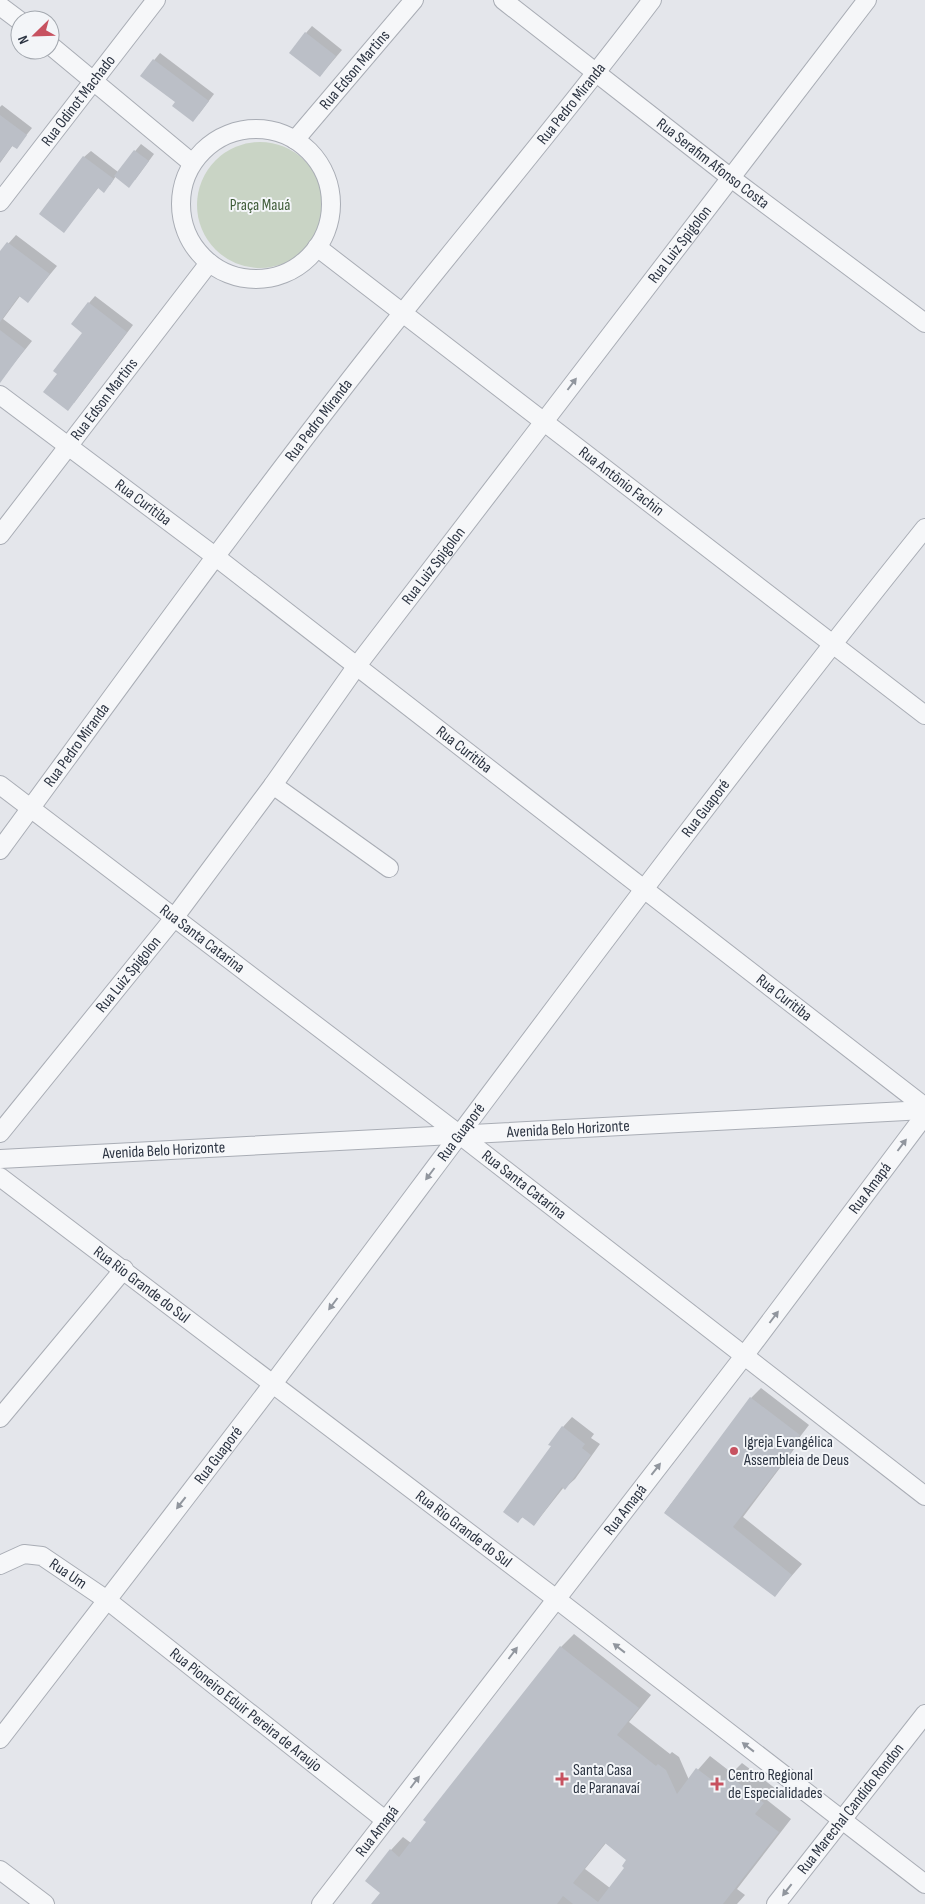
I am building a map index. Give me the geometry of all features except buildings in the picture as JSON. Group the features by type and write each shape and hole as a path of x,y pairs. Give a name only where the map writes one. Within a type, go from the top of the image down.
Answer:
{"street":[{"name":"Rua Odinot Machado","path":"0,202 156,0"},
{"name":"Rua Edson Martins","path":"295,140 414,0"},
{"name":"Rua Serafim Afonso Costa","path":"503,0 731,178 925,323"},
{"name":"Rua Pedro Miranda","path":"0,850 216,557 403,312 597,74 652,0"},
{"name":"Rua Luiz Spigolon","path":"0,1133 174,918 273,785 356,667 867,0"},
{"path":"0,6 10,14"},
{"path":"60,53 192,163"},
{"path":"258,129 277,132 295,140 313,156 326,177 330,201 328,225 317,247 297,266 286,273 266,278 246,278 226,273 209,262 194,246 183,219 181,205 183,183 192,163 205,148 221,137 239,130 258,129"},
{"name":"Rua Antônio Fachin","path":"317,247 403,312 543,423 925,715"},
{"name":"Rua Edson Martins","path":"0,535 209,262"},
{"name":"Rua Curitiba","path":"0,396 216,557 925,1109"},
{"name":"Rua Guaporé","path":"0,1739 272,1384 643,890 832,644 925,528"},
{"name":"Rua Santa Catarina","path":"0,785 460,1135 925,1496"},
{"path":"273,785 389,868"},
{"name":"Avenida Belo Horizonte","path":"0,1160 925,1109"},
{"name":"Rua Amapá","path":"321,1904 744,1356 925,1115"},
{"name":"Rua Rio Grande do Sul","path":"0,1177 124,1269 272,1384 556,1598 925,1884"},
{"path":"0,1418 124,1269"},
{"name":"Rua Um","path":"0,1565 24,1554 42,1556 107,1600"},
{"name":"Rua Pioneiro Eduir Pereira de Araujo","path":"107,1600 385,1820"},
{"name":"Rua Marechal Candido Rondon","path":"776,1904 925,1714"},
{"path":"0,1870 45,1904"}],"green space":[{"name":"Praça Mauá","path":"260,142 284,147 304,161 318,181 323,205 318,229 304,249 284,263 260,268 236,263 216,249 202,229 197,205 202,181 216,161 236,147"}],"place":[{"name":"Igreja Evangélica Assembleia de Deus","path":"734,1451"},
{"name":"Santa Casa de Paranavaí","path":"562,1779"},
{"name":"Centro Regional de Especialidades","path":"717,1784"}]}
